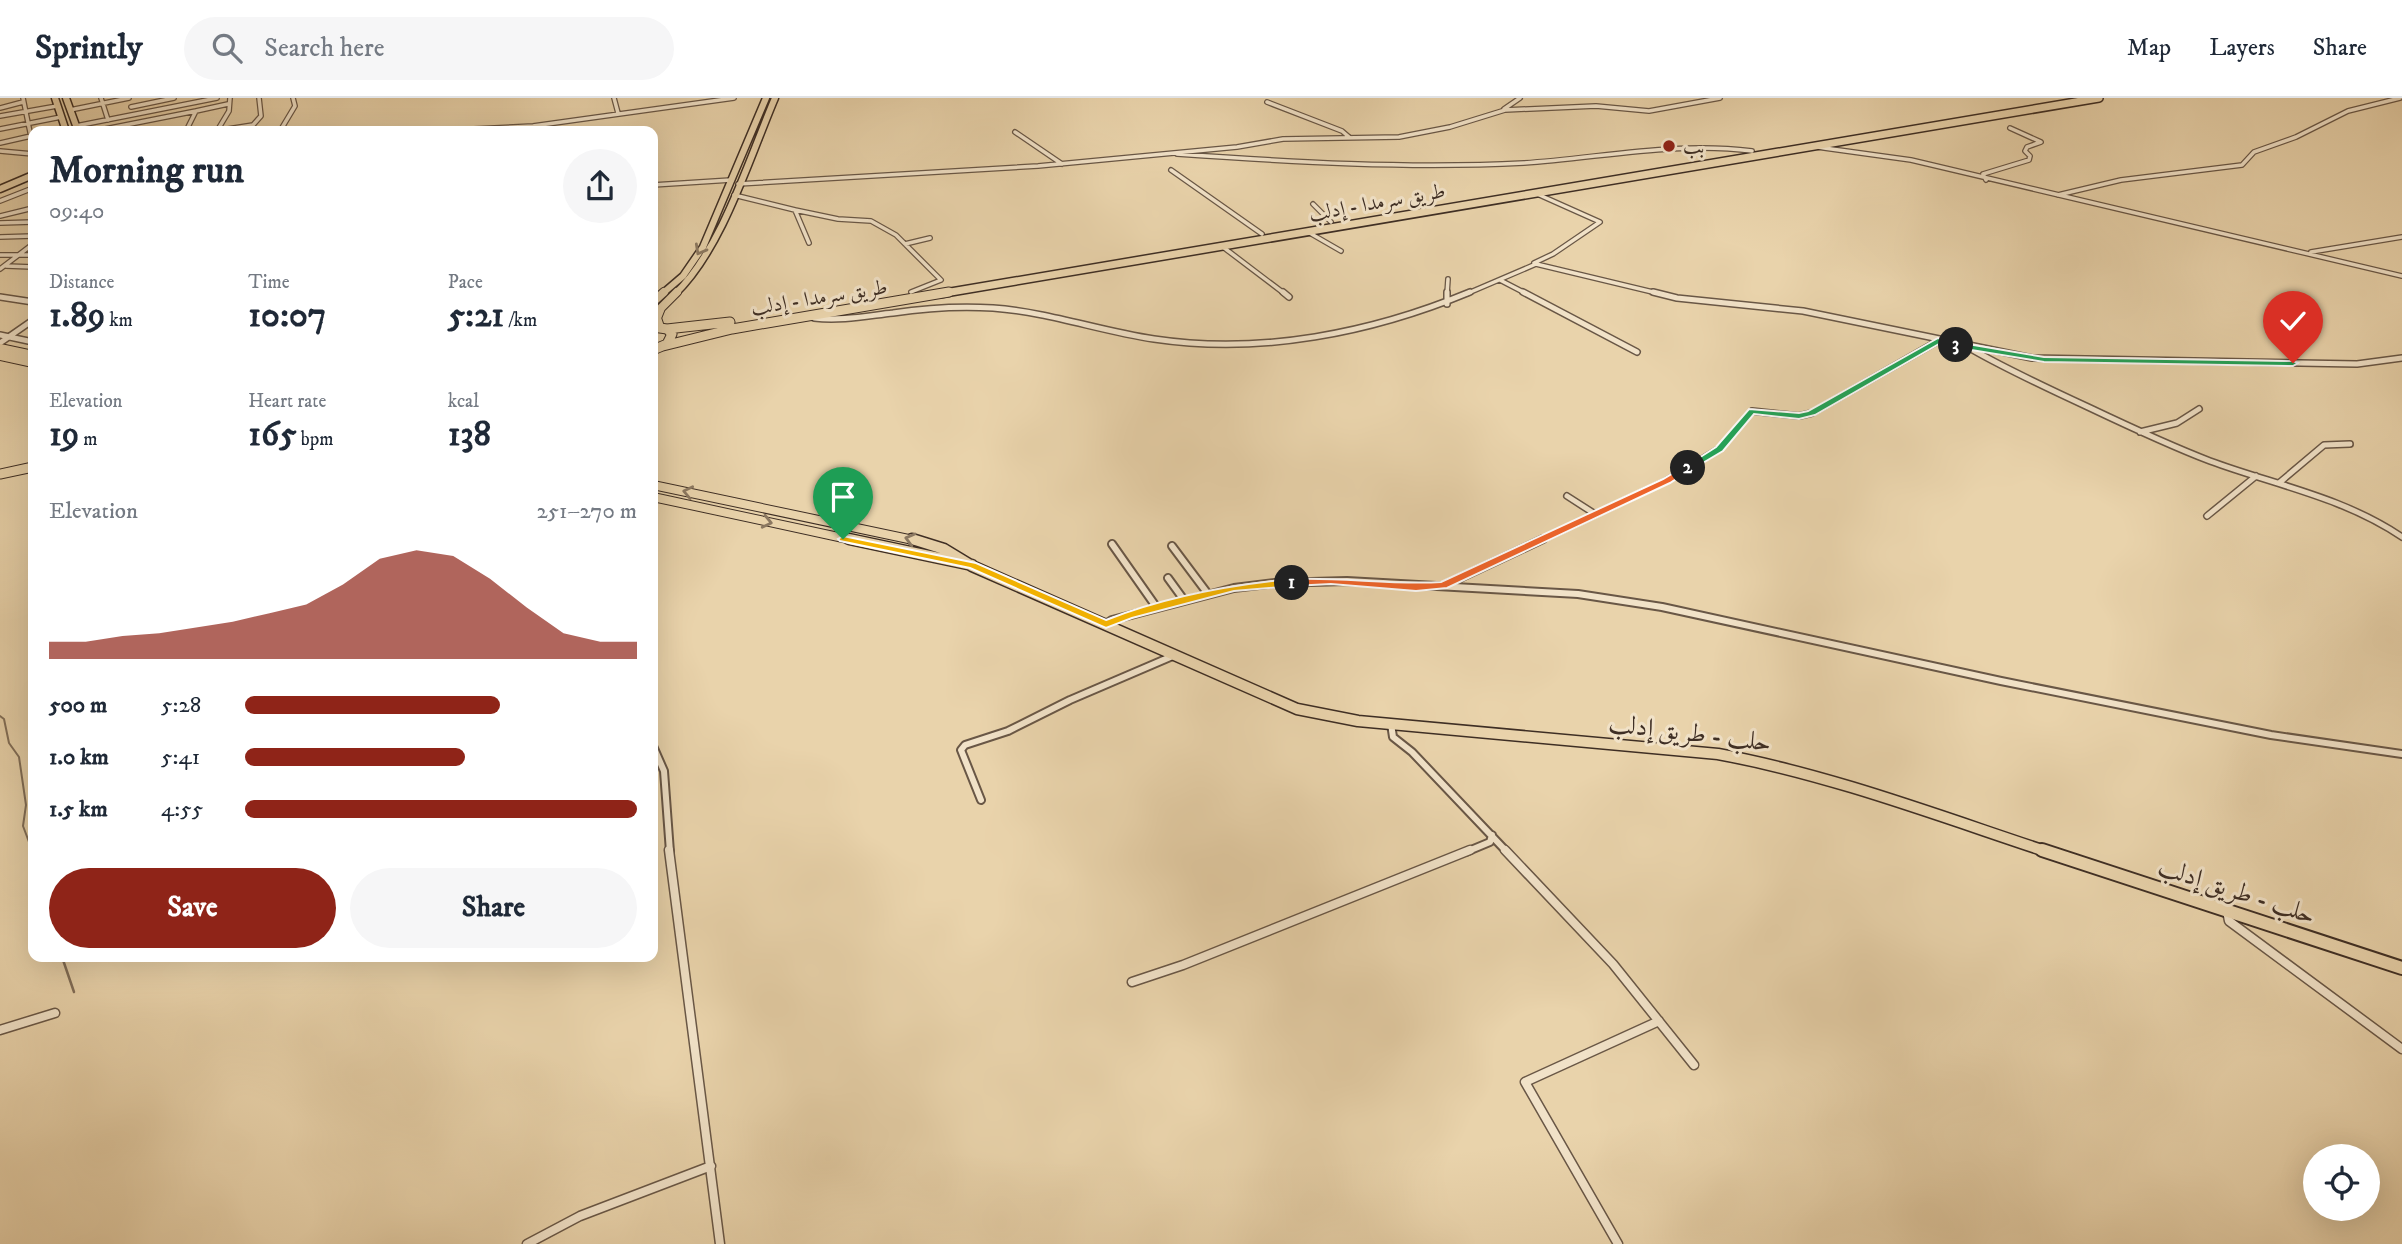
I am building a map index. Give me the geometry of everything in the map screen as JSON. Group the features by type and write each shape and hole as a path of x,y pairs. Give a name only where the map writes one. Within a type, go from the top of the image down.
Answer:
{"highway":[{"name":"طريق سرمدا - إدلب","path":"660,328 719,324 1331,222 1811,146 2068,98"},
{"name":"طريق سرمدا - إدلب","path":"658,348 715,332 1535,193 1752,150 2099,98"},
{"path":"660,328 672,337 663,346"},
{"path":"0,477 28,469"},
{"path":"0,477 28,473"}],"main road":[{"path":"55,98 64,126"},
{"path":"66,98 76,126"},
{"path":"658,297 686,271 703,247 766,98"},
{"path":"658,316 661,308 703,263 775,98"},
{"path":"0,187 28,175"},
{"path":"716,214 726,213"},
{"path":"1,350 28,354"},
{"path":"1,350 28,361"},
{"name":"حلب - طريق إدلب","path":"658,486 894,535 949,551 972,566 1297,709 1391,724 1678,750 1766,763 1835,782 2402,968"},
{"name":"حلب - طريق إدلب","path":"658,498 972,566"}],"street":[{"path":"71,110 102,101 129,98 133,115 131,124"},
{"path":"131,107 174,98"},
{"path":"87,126 217,98"},
{"path":"219,126 229,111 230,98"},
{"path":"247,126 253,125 261,116 259,98"},
{"path":"283,126 295,106 293,98"},
{"path":"614,98 618,113"},
{"path":"533,126 734,98"},
{"path":"1505,110 1520,98"},
{"path":"738,184 1062,163 1237,147 1283,139 1421,134 1505,110 1596,106 1649,111 1720,98"},
{"path":"2056,195 2121,180 2242,165 2254,152 2296,138 2348,111 2400,98"},
{"path":"0,108 23,100 29,126"},
{"path":"102,101 108,120"},
{"path":"1267,102 1349,136"},
{"path":"121,126 228,104"},
{"path":"0,116 57,106"},
{"path":"188,126 196,111"},
{"path":"0,129 61,117"},
{"path":"1986,180 1983,174 2029,160 2030,156 2025,151 2027,147 2041,142 2010,128"},
{"path":"1015,132 1062,163"},
{"path":"0,143 28,137"},
{"path":"1811,146 1911,160 1986,180 2402,276"},
{"path":"1169,153 1194,157 1415,164 1521,163 1589,158 1625,151 1729,148 1752,150"},
{"path":"0,151 28,154"},
{"path":"1171,170 1262,234"},
{"path":"658,185 731,180"},
{"path":"0,201 28,190"},
{"path":"809,316 825,320 851,320 922,309 996,308 1177,342 1285,342 1331,334 1447,304 1550,256 1600,222 1535,193"},
{"path":"733,195 794,211 838,219 871,221 892,232 941,280 911,292"},
{"path":"1313,204 1331,222"},
{"path":"0,216 28,209"},
{"path":"794,211 809,243"},
{"path":"0,223 28,222"},
{"path":"1308,232 1341,251"},
{"path":"0,237 28,236"},
{"path":"2307,253 2402,237"},
{"path":"905,243 930,238"},
{"path":"1223,247 1289,297"},
{"path":"0,269 28,248"},
{"path":"0,255 28,255"},
{"path":"1529,265 1554,267 1677,298 1803,311 2032,359 2357,363 2402,358"},
{"path":"6,266 28,267"},
{"path":"1447,304 1448,279"},
{"path":"1500,280 1637,352"},
{"path":"0,297 28,301"},
{"path":"1,350 10,337 28,324"},
{"path":"0,335 28,341"},
{"path":"1443,586 1666,481 1719,449 1752,411 1799,416 1812,413 1938,341"},
{"path":"1968,347 2005,370 2139,432 2226,467 2362,513 2402,537"},
{"path":"2139,432 2177,423 2199,409"},
{"path":"2279,483 2324,445 2350,444"},
{"path":"2207,516 2256,476"},
{"path":"1567,496 1595,514"},
{"path":"1112,544 1157,608"},
{"path":"1172,546 1208,594"},
{"path":"1168,578 1184,600"},
{"path":"1106,624 1112,620 1208,594 1275,583 1331,581 1578,594 1662,607 2001,681 2271,735 2402,754"},
{"path":"981,800 961,750 965,746 1009,731 1070,700 1175,655"},
{"path":"1391,724 1393,737 1412,752 1604,955 1694,1065"},
{"path":"658,757 664,771 671,872 720,1244"},
{"path":"1132,982 1183,965 1490,842 1492,835"},
{"path":"2227,911 2229,921 2402,1049"},
{"path":"0,1030 55,1013"},
{"path":"1618,1244 1525,1082 1659,1021"},
{"path":"527,1244 580,1216 711,1166"}],"waterway":[{"path":"0,716 4,719 9,743 19,757 26,805 23,826 28,839"},
{"path":"64,962 74,992"}],"place":[{"name":"بب","path":"1669,146"}],"route":[{"path":"843,539 972,566 1106,624 1112,620 1208,594 1257,584 1331,581 1416,587 1443,586 1666,481 1719,449 1752,411 1799,416 1812,413 1938,341 2032,359 2293,363"}]}
